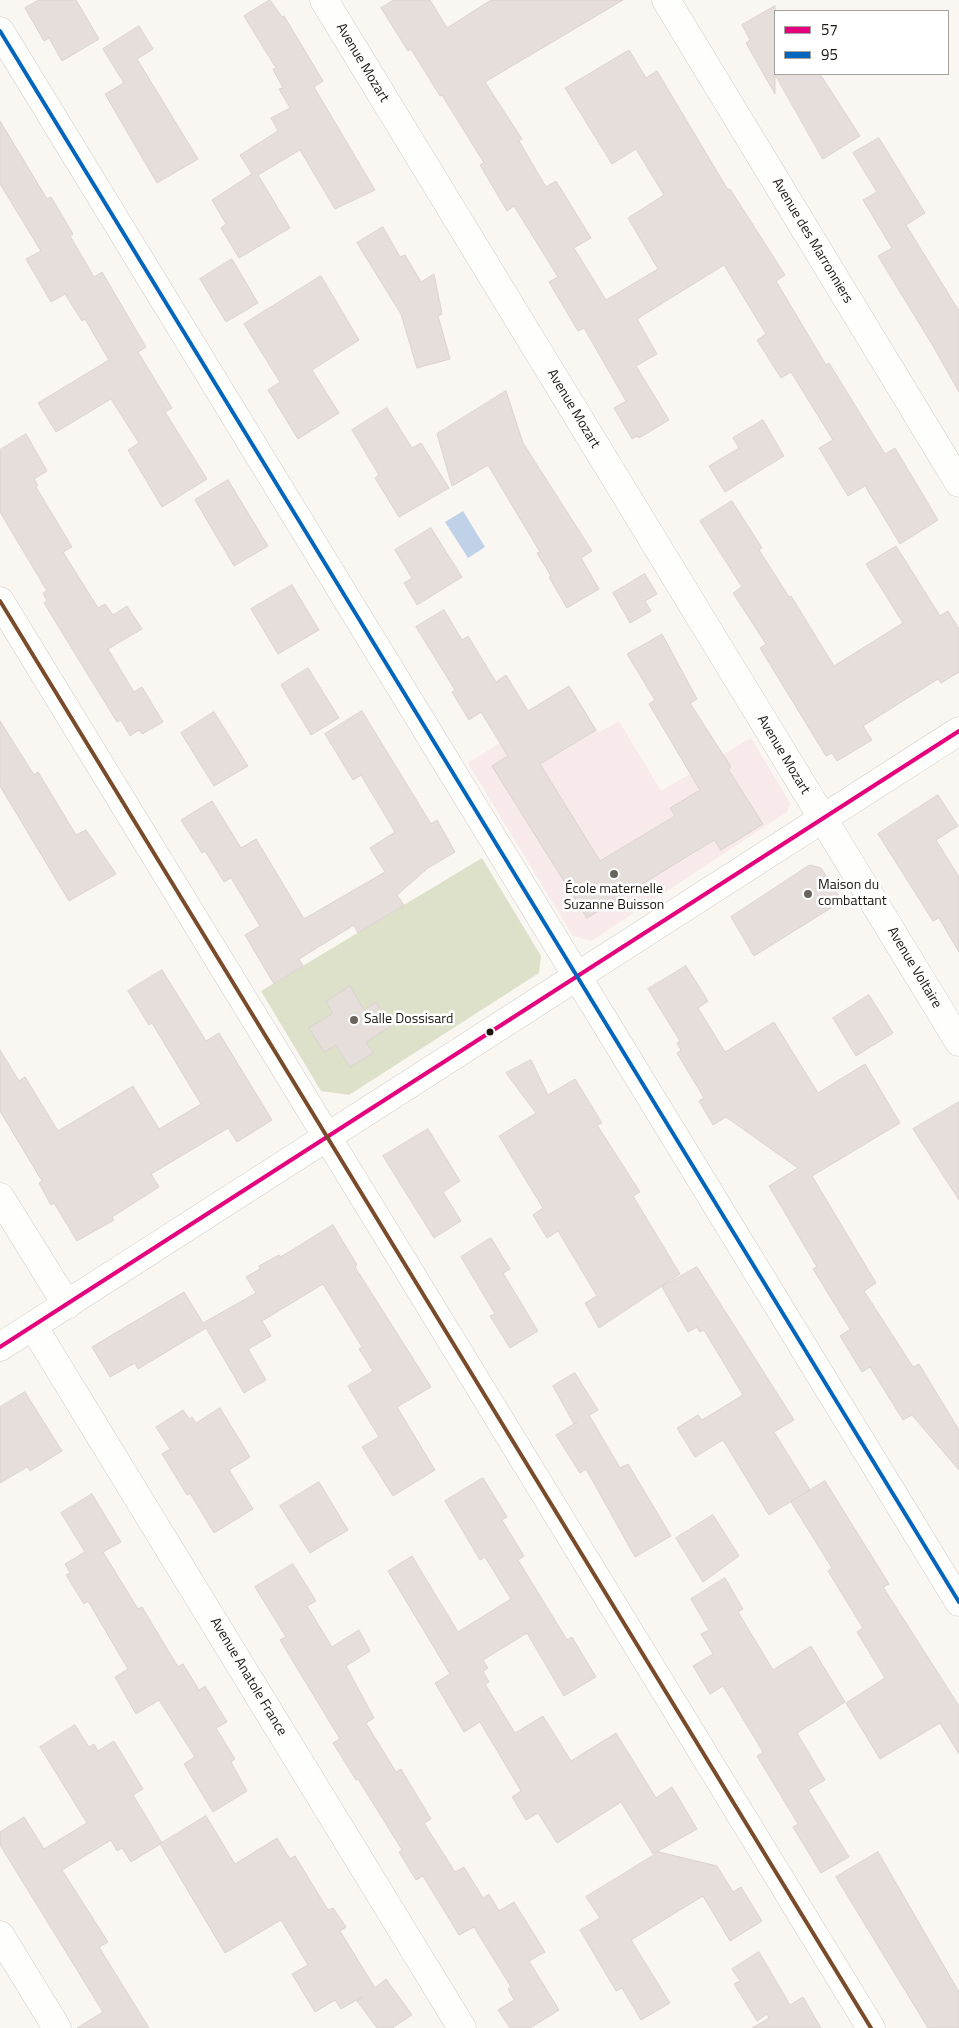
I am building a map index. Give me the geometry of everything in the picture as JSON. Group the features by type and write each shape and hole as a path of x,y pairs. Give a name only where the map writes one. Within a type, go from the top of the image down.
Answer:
{"street":[{"name":"Avenue Mozart","path":"324,0 822,818"},
{"name":"Avenue des Marronniers","path":"666,0 959,483"},
{"path":"0,31 959,1602"},
{"path":"0,601 871,2028"},
{"path":"0,1347 959,731"},
{"name":"Avenue Voltaire","path":"822,818 959,1042"},
{"path":"0,1197 67,1305"},
{"name":"Avenue Anatole France","path":"33,1326 462,2028"},
{"path":"0,1935 57,2028"}],"shaded area":[{"name":"École maternelle Suzanne Buisson","path":"576,696 598,733 619,721 661,791 751,738 790,803 787,812 591,941 573,936 468,763"}],"green space":[{"path":"482,858 541,956 539,973 349,1095 321,1091 261,991"}],"water":[{"path":"463,511 485,547 468,558 445,522"}],"building":[{"path":"39,0 76,0 99,39 62,61 49,38 44,41 25,8"},
{"path":"270,0 282,17 284,16 323,81 314,87 375,190 335,209 300,150 258,175 290,228 239,258 221,228 226,224 212,200 252,174 240,155 278,131 271,118 290,108 279,89 283,88 273,69 276,68 244,16"},
{"path":"394,0 430,0 447,28 491,0 623,0 485,82 522,139 519,141 546,187 556,181 591,238 574,248 606,300 658,269 628,218 664,195 636,149 612,164 565,88 629,50 646,78 657,71 728,190 730,189 785,275 776,281 826,365 829,363 885,454 895,448 938,520 900,544 865,486 848,496 819,448 833,440 791,372 781,378 757,340 766,334 724,265 637,319 657,354 636,366 669,420 639,438 637,436 632,439 614,408 626,401 584,328 578,331 549,282 558,277 514,206 507,211 480,165 484,163 442,95 440,96 411,49 408,51 381,8"},
{"path":"775,6 775,94 746,43 750,40 742,25"},
{"path":"139,26 153,49 137,59 198,159 157,183 105,94 124,83 103,49"},
{"path":"776,75 821,75 860,136 823,159"},
{"path":"0,121 47,199 51,197 73,234 70,236 94,277 102,272 146,347 138,352 172,408 165,412 207,479 162,507 128,450 139,443 111,399 56,432 38,403 109,360 85,319 82,321 65,294 51,302 26,259 41,251 0,184"},
{"path":"879,138 925,213 906,225 959,311 959,392 878,256 892,248 863,200 877,192 853,153"},
{"path":"383,227 400,257 405,255 421,282 434,274 442,314 438,316 450,359 417,368 401,314 357,243"},
{"path":"232,259 258,303 226,322 200,279"},
{"path":"321,276 359,340 312,370 339,413 298,439 268,390 280,382 244,324"},
{"path":"506,391 523,443 592,551 581,558 599,589 567,608 537,553 540,552 488,465 452,486 437,434"},
{"path":"387,408 412,448 421,443 449,488 399,517 375,478 379,475 352,430"},
{"path":"763,420 784,456 725,492 709,466 739,448 733,438"},
{"path":"26,434 47,471 34,479 38,485 36,487 72,547 63,552 98,608 105,604 113,615 127,606 142,629 108,649 134,692 142,687 163,722 142,734 139,730 130,736 121,720 117,722 44,603 47,601 43,593 47,591 0,512 0,450"},
{"path":"228,480 268,546 234,566 195,500"},
{"path":"732,501 762,548 759,550 789,597 791,596 834,666 903,623 866,564 896,546 940,616 948,611 959,629 959,672 941,683 938,679 863,726 872,740 837,761 832,753 826,756 760,648 766,644 733,593 742,587 700,521"},
{"path":"431,528 462,577 417,605 404,583 412,578 395,550"},
{"path":"645,574 657,594 645,601 651,611 630,623 613,593"},
{"path":"292,585 319,630 278,654 251,609"},
{"path":"444,610 462,640 468,636 496,682 506,675 528,711 569,686 596,730 540,764 600,861 675,816 670,808 700,790 649,704 655,700 627,654 662,634 697,699 690,703 731,767 728,769 763,824 721,850 714,840 587,918 492,766 508,756 481,712 469,720 452,692 455,690 416,627"},
{"path":"308,668 339,718 311,735 281,685"},
{"path":"362,711 431,824 437,820 455,852 428,868 397,895 404,905 358,933 354,925 299,959 303,966 274,984 245,935 260,926 231,878 224,882 205,851 202,853 181,820 212,801 241,848 256,839 304,919 385,872 370,848 395,832 361,775 353,780 325,734"},
{"path":"214,712 248,766 214,786 181,733"},
{"path":"0,721 34,775 38,772 76,835 86,830 116,874 69,901 0,786"},
{"path":"938,795 958,826 936,840 959,877 959,952 939,918 933,921 878,834"},
{"path":"810,865 821,868 842,901 754,956 731,917"},
{"path":"686,966 708,1001 698,1008 725,1052 774,1022 818,1093 865,1064 900,1123 812,1176 876,1283 864,1291 913,1367 919,1364 959,1430 959,1470 912,1415 903,1420 870,1367 862,1372 840,1336 850,1329 813,1269 817,1267 769,1186 798,1168 726,1117 713,1125 699,1101 704,1098 677,1053 681,1050 677,1043 680,1041 648,989"},
{"path":"162,970 206,1041 219,1033 272,1120 237,1142 228,1128 151,1174 159,1187 112,1217 114,1220 77,1241 54,1203 51,1205 39,1183 42,1181 0,1111 0,1050 19,1081 25,1077 58,1131 133,1086 159,1129 201,1104 152,1023 149,1025 128,991"},
{"name":"Salle Dossisard","path":"350,986 364,1010 376,1002 390,1027 366,1042 373,1053 350,1067 336,1045 324,1052 309,1028 333,1013 326,1002"},
{"path":"869,995 893,1033 856,1056 833,1018"},
{"path":"531,1060 548,1095 575,1079 602,1123 597,1125 640,1192 633,1196 680,1274 599,1328 585,1303 597,1296 558,1231 547,1238 533,1215 543,1208 499,1136 536,1113 506,1073"},
{"path":"959,1102 959,1200 913,1129"},
{"path":"428,1129 460,1181 443,1192 461,1221 434,1238 383,1156"},
{"path":"333,1225 357,1265 355,1267 431,1387 397,1407 435,1470 393,1496 362,1447 379,1437 348,1386 373,1371 359,1349 362,1347 323,1284 262,1321 271,1336 248,1349 266,1380 244,1393 206,1328 138,1369 135,1363 110,1377 92,1347 184,1292 203,1323 256,1293 246,1277 260,1269 259,1266 279,1255 280,1257"},
{"path":"491,1238 510,1269 503,1273 538,1331 510,1348 490,1316 495,1314 461,1257"},
{"path":"697,1267 794,1420 774,1432 810,1490 769,1515 723,1440 695,1457 677,1428 698,1415 702,1420 743,1395 704,1330 700,1332 697,1327 688,1332 662,1287"},
{"path":"575,1373 598,1410 589,1415 620,1468 628,1464 671,1536 635,1557 586,1469 580,1473 556,1435 574,1424 553,1386"},
{"path":"25,1392 62,1451 30,1471 27,1467 0,1483 0,1407"},
{"path":"220,1408 250,1457 229,1470 253,1509 214,1533 190,1493 187,1495 162,1454 170,1449 156,1427 183,1410 189,1419 192,1417 196,1423"},
{"path":"483,1478 507,1517 502,1520 524,1556 518,1560 567,1640 572,1637 596,1677 564,1696 527,1633 483,1660 488,1668 483,1671 489,1682 485,1684 515,1733 543,1716 571,1761 616,1733 656,1798 672,1787 697,1829 653,1854 621,1802 557,1843 538,1813 526,1820 512,1797 521,1791 480,1722 464,1732 435,1683 450,1674 388,1571 412,1556 458,1632 511,1599 485,1557 480,1560 445,1501"},
{"path":"825,1481 889,1584 883,1587 959,1706 959,1754 940,1723 880,1759 846,1703 885,1678 857,1632 863,1628 828,1571 832,1568 791,1502"},
{"path":"319,1482 348,1530 310,1553 280,1506"},
{"path":"92,1494 121,1542 103,1552 138,1609 142,1607 178,1667 183,1664 199,1690 205,1686 227,1722 216,1728 235,1759 231,1762 247,1791 213,1812 184,1764 195,1757 159,1700 136,1714 115,1677 128,1669 88,1601 84,1604 66,1575 70,1573 65,1564 85,1552 61,1513"},
{"path":"713,1515 739,1556 703,1582 676,1538"},
{"path":"293,1564 316,1601 307,1606 332,1647 359,1630 370,1651 346,1666 374,1718 366,1723 396,1772 401,1769 431,1819 424,1823 455,1872 464,1867 483,1898 489,1894 499,1911 514,1902 545,1952 529,1961 559,2010 530,2028 510,2028 498,2010 514,2000 508,1989 511,1987 474,1927 459,1935 423,1876 416,1880 399,1852 402,1850 358,1779 356,1780 333,1743 340,1739 280,1640 286,1637 255,1587"},
{"path":"725,1578 743,1609 738,1612 773,1670 811,1646 845,1702 797,1733 825,1780 808,1790 849,1857 821,1873 793,1827 798,1824 757,1756 763,1752 723,1686 710,1694 693,1666 713,1654 701,1634 709,1630 691,1599"},
{"path":"75,1725 89,1747 94,1744 98,1751 114,1741 143,1789 133,1795 162,1843 131,1862 122,1848 117,1851 111,1840 62,1870 108,1942 99,1947 149,2028 77,2028 103,2012 0,1845 0,1832 24,1817 44,1849 87,1823 40,1747"},
{"path":"206,1816 235,1864 277,1838 290,1859 295,1856 328,1910 333,1908 346,1927 340,1931 375,1988 386,1979 412,2015 392,2028 377,2028 357,2001 362,1997 341,2009 335,2000 315,2012 292,1974 308,1965 281,1920 225,1953 160,1844"},
{"path":"659,1852 717,1866 733,1892 741,1887 762,1921 730,1941 703,1896 631,1940 670,2003 641,2020 622,1988 616,1991 580,1930 600,1918 586,1897"},
{"path":"878,1852 959,1992 959,2028 928,2028 836,1877"},
{"path":"759,1952 790,2005 803,1997 821,2028 752,2028 769,2018 767,2014 757,2021 734,1984 740,1981 732,1969"}],"transit line":[{"name":"95","path":"0,31 959,1602"},
{"path":"0,601 871,2028"},
{"name":"57","path":"0,1347 959,731"}],"place":[{"name":"École maternelle Suzanne Buisson","path":"614,874"},
{"name":"Maison du combattant","path":"808,894"},
{"name":"Salle Dossisard","path":"354,1020"}]}
